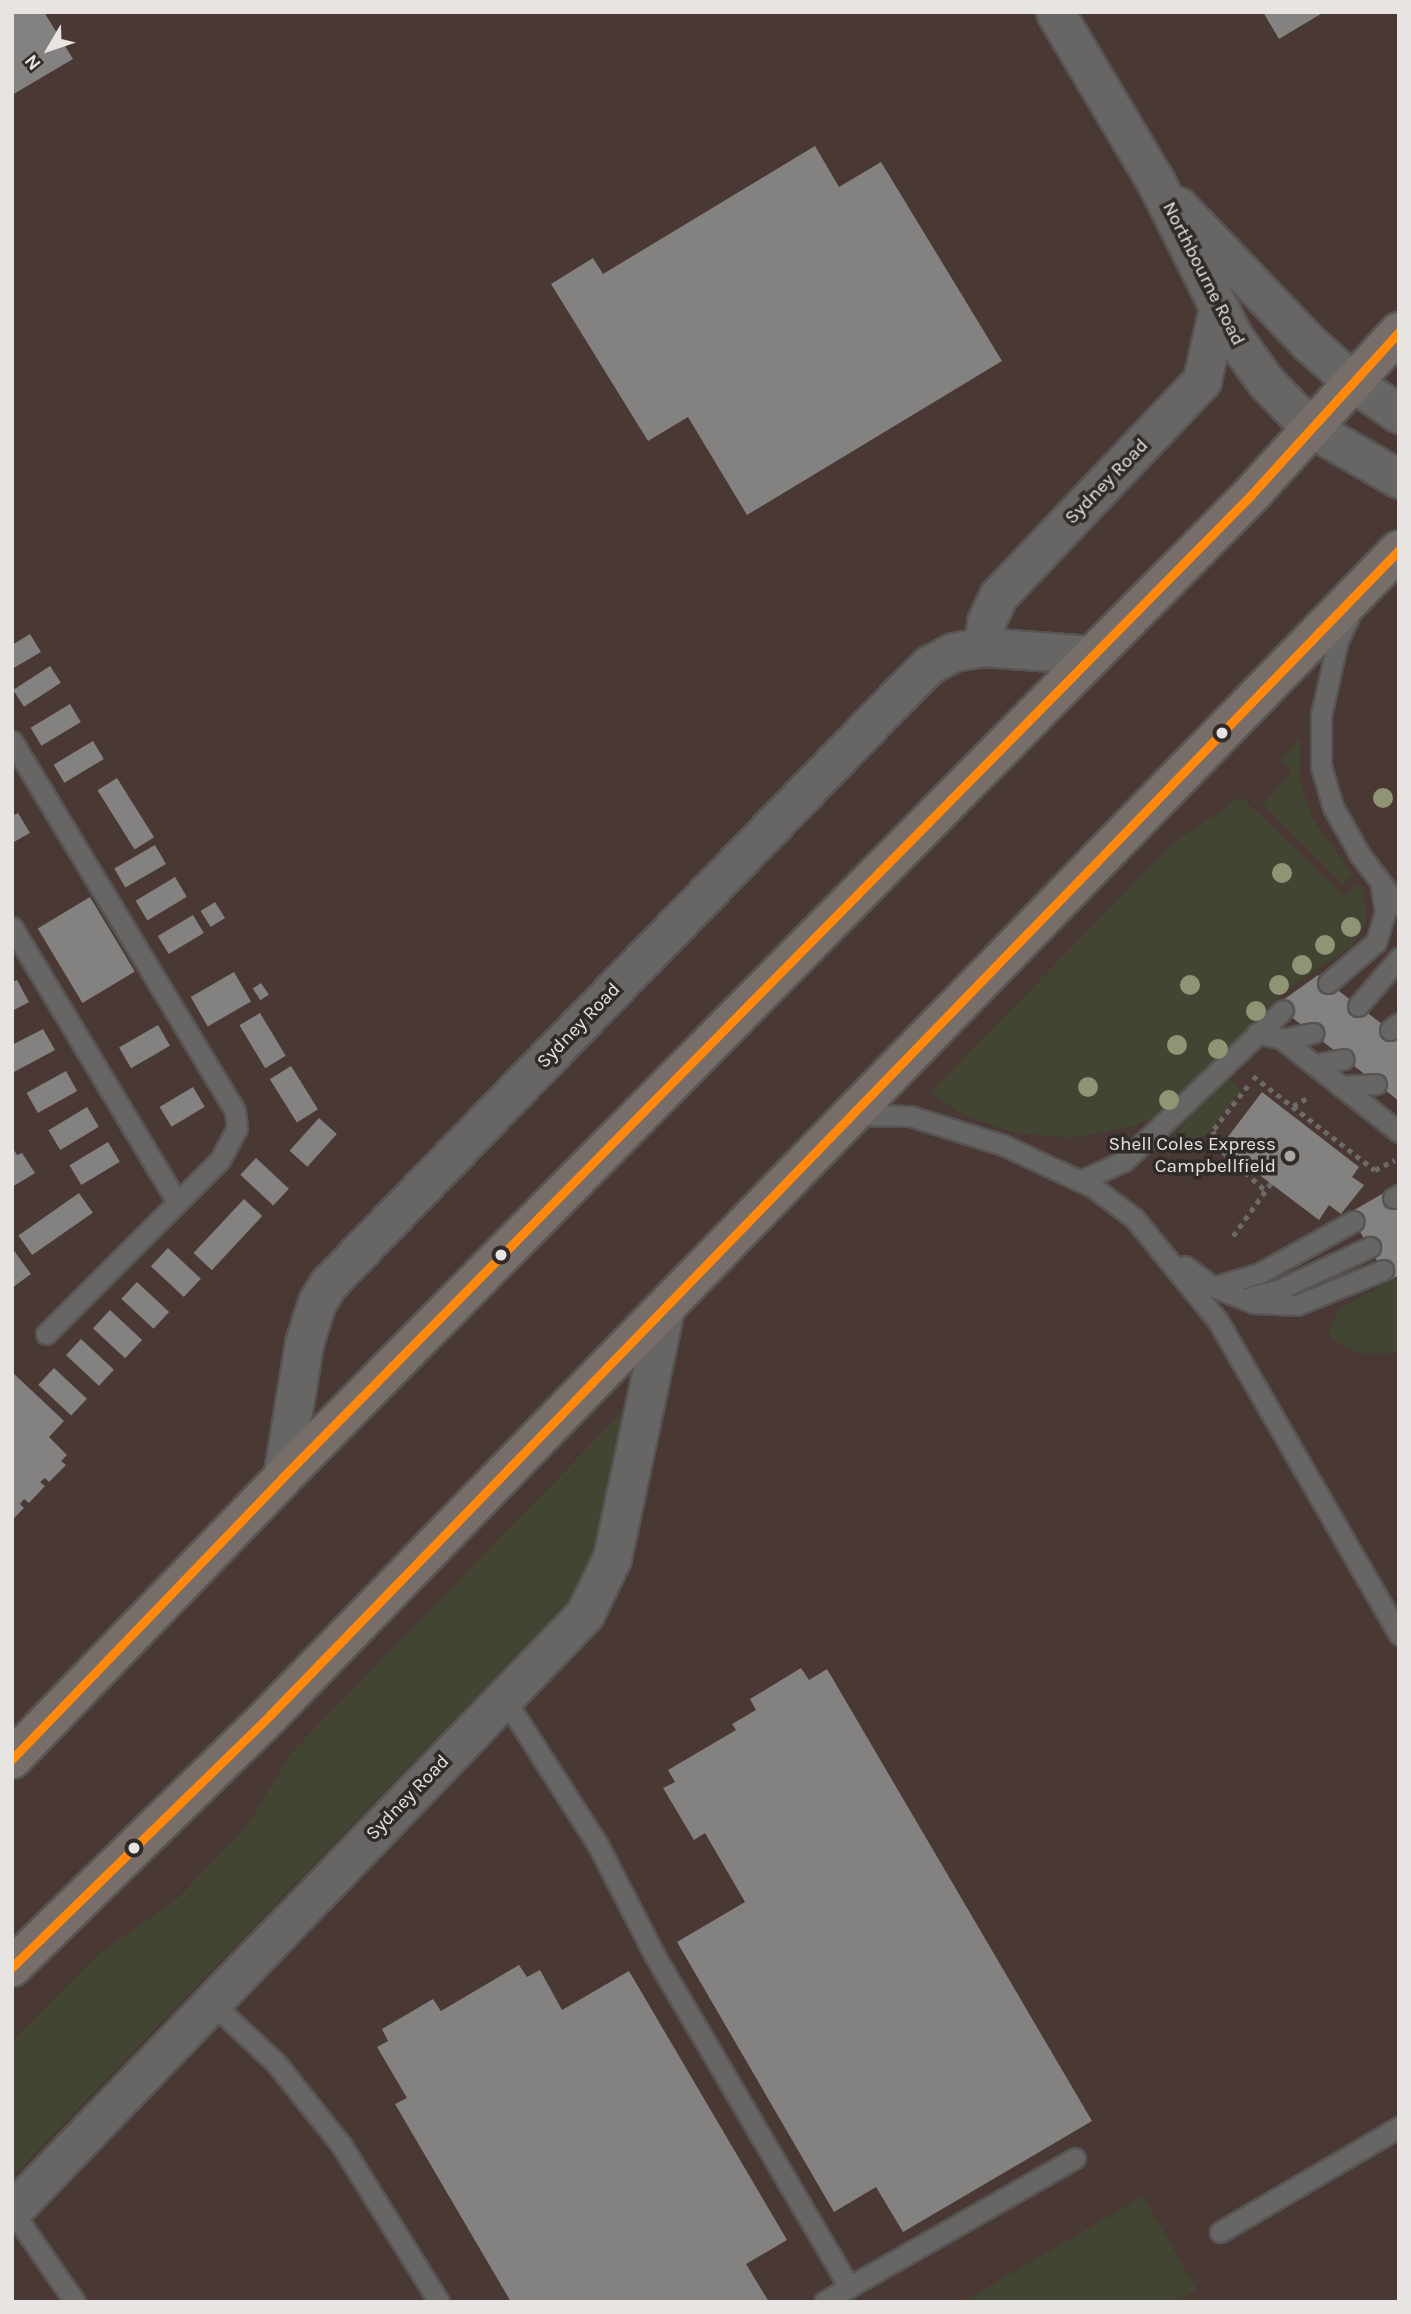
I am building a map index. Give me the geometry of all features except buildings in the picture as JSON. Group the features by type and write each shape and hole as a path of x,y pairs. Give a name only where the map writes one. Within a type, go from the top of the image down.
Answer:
{"highway":[{"path":"12,1759 282,1478 1251,495 1309,427 1399,332"},
{"path":"12,1967 270,1716 853,1115 1375,589 1399,550"}],"street":[{"name":"Northbourne Road","path":"1055,12 1156,182 1218,309 1265,381 1309,427 1399,479"},
{"name":"Northbourne Road","path":"1156,182 1272,306 1351,381 1399,414"},
{"name":"Sydney Road","path":"984,647 986,622 998,596 1202,380 1218,309"},
{"name":"Sydney Road","path":"282,1478 303,1343 317,1302 329,1283 929,665 953,652 984,647 1092,655"},
{"name":"Sydney Road","path":"12,2211 585,1614 612,1558 665,1309"}],"lane":[{"path":"1375,589 1338,640 1321,715 1321,766 1333,807 1360,855 1399,906"},
{"path":"12,741 235,1111 237,1128 231,1146 46,1334"},
{"path":"1328,983 1376,942 1385,912 1380,878"},
{"path":"14,935 177,1202"},
{"path":"1358,1006 1399,958"},
{"path":"1080,1181 1124,1161 1283,1010"},
{"path":"1257,1033 1282,1039 1399,1132"},
{"path":"1282,1039 1313,1033"},
{"path":"1316,1064 1344,1059"},
{"path":"1341,1086 1376,1084"},
{"path":"1372,1111 1399,1111"},
{"path":"853,1115 910,1116 1003,1144 1080,1181 1134,1218 1162,1248 1218,1321 1399,1634"},
{"path":"1213,1287 1260,1273 1354,1221"},
{"path":"1242,1298 1276,1291 1370,1247"},
{"path":"1162,1248 1213,1287 1242,1298 1297,1305 1383,1270"},
{"path":"504,1698 598,1845 655,1956 849,2287"},
{"path":"212,2003 275,2063 342,2146 439,2302"},
{"path":"1220,2232 1399,2127"},
{"path":"824,2302 1074,2158"},
{"path":"12,2211 75,2302"}],"path":[{"path":"1266,1191 1223,1152 1213,1131 1255,1077 1375,1170 1399,1157"},
{"path":"1233,1236 1271,1184"}],"shaded area":[{"path":"12,12 1399,12 1399,2302 12,2302"}],"green space":[{"path":"1300,738 1300,779 1312,818 1352,874 1343,884 1263,804 1292,772 1280,760"},
{"path":"1241,797 1345,896 1356,884 1364,886 1366,922 1351,947 1283,992 1162,1115 1133,1126 1072,1138 1015,1133 963,1115 930,1093 1174,842"},
{"path":"1227,1077 1241,1090 1208,1133 1182,1148 1174,1134"},
{"path":"1399,1275 1399,1353 1357,1353 1333,1340 1328,1330 1339,1309"},
{"path":"627,1407 604,1524 586,1579 570,1599 12,2177 12,2042 98,1954 177,1899 247,1826 291,1753"},
{"path":"1143,2196 1197,2290 1176,2302 962,2302"}],"transit line":[{"path":"12,1759 282,1478 1251,495 1399,332"},
{"path":"12,1967 270,1715 1399,550"}],"place":[{"name":"Shell Coles Express Campbellfield","path":"1290,1156"}]}
